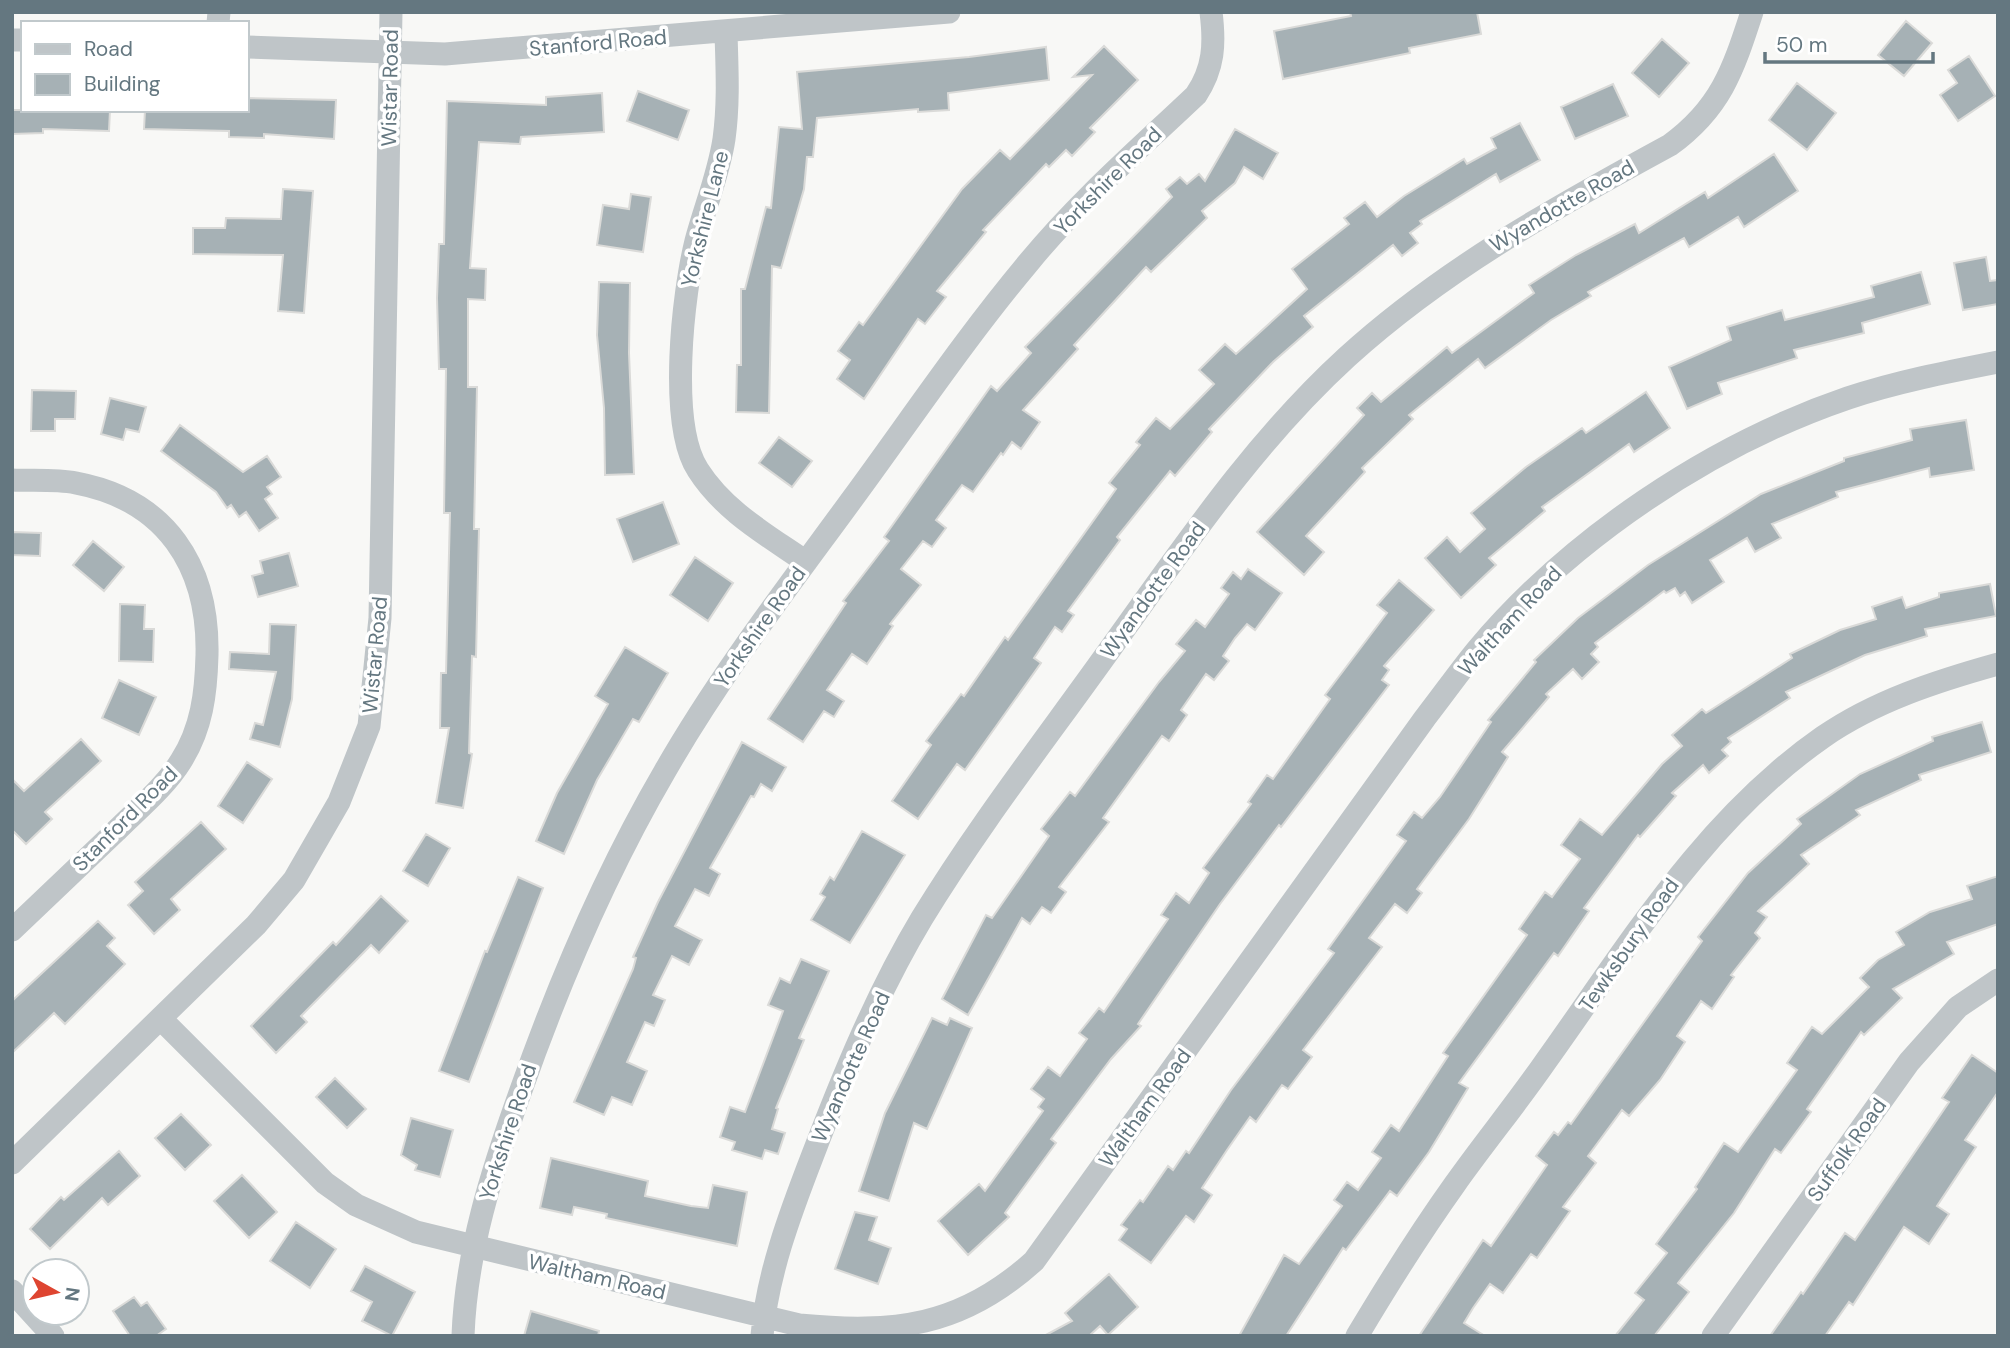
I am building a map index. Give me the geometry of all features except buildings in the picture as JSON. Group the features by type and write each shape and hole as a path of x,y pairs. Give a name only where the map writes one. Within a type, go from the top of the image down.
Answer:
{"street":[{"name":"Wistar Road","path":"12,1163 256,925 294,880 339,802 369,726 380,618 391,12"},
{"name":"Stanford Road","path":"248,47 445,54 509,51 949,12"},
{"name":"Yorkshire Road","path":"463,1336 473,1246 507,1128 533,1054 578,944 635,825 710,699 806,562 1030,261 1094,192 1196,95 1206,80 1213,59 1211,12"},
{"name":"Wyandotte Road","path":"763,1327 772,1279 796,1201 832,1104 874,1009 922,919 985,823 1215,504 1327,376 1419,297 1485,250 1670,145 1693,128 1718,98 1730,78 1752,12"},
{"name":"Yorkshire Lane","path":"726,33 728,94 724,138 696,243 685,304 681,385 686,435 696,468 720,501 806,562"},
{"name":"Waltham Road","path":"161,1019 292,1153 356,1205 415,1232 763,1327 894,1329 960,1312 987,1298 1018,1276 1058,1231 1155,1092 1469,660 1558,568 1624,514 1737,446 1850,397 1921,377 1998,362"},
{"name":"Stanford Road","path":"12,480 74,483 122,498 158,520 180,545 192,570 203,601 207,635 206,696 199,724 183,758 137,810 12,930"},
{"name":"Tewksbury Road","path":"1357,1336 1454,1185 1520,1099 1687,864 1732,813 1823,737 1865,712 1938,681 1998,664"},
{"name":"Suffolk Road","path":"1713,1336 1909,1062 1958,1007 1998,980"},
{"path":"12,1291 53,1336"}]}
